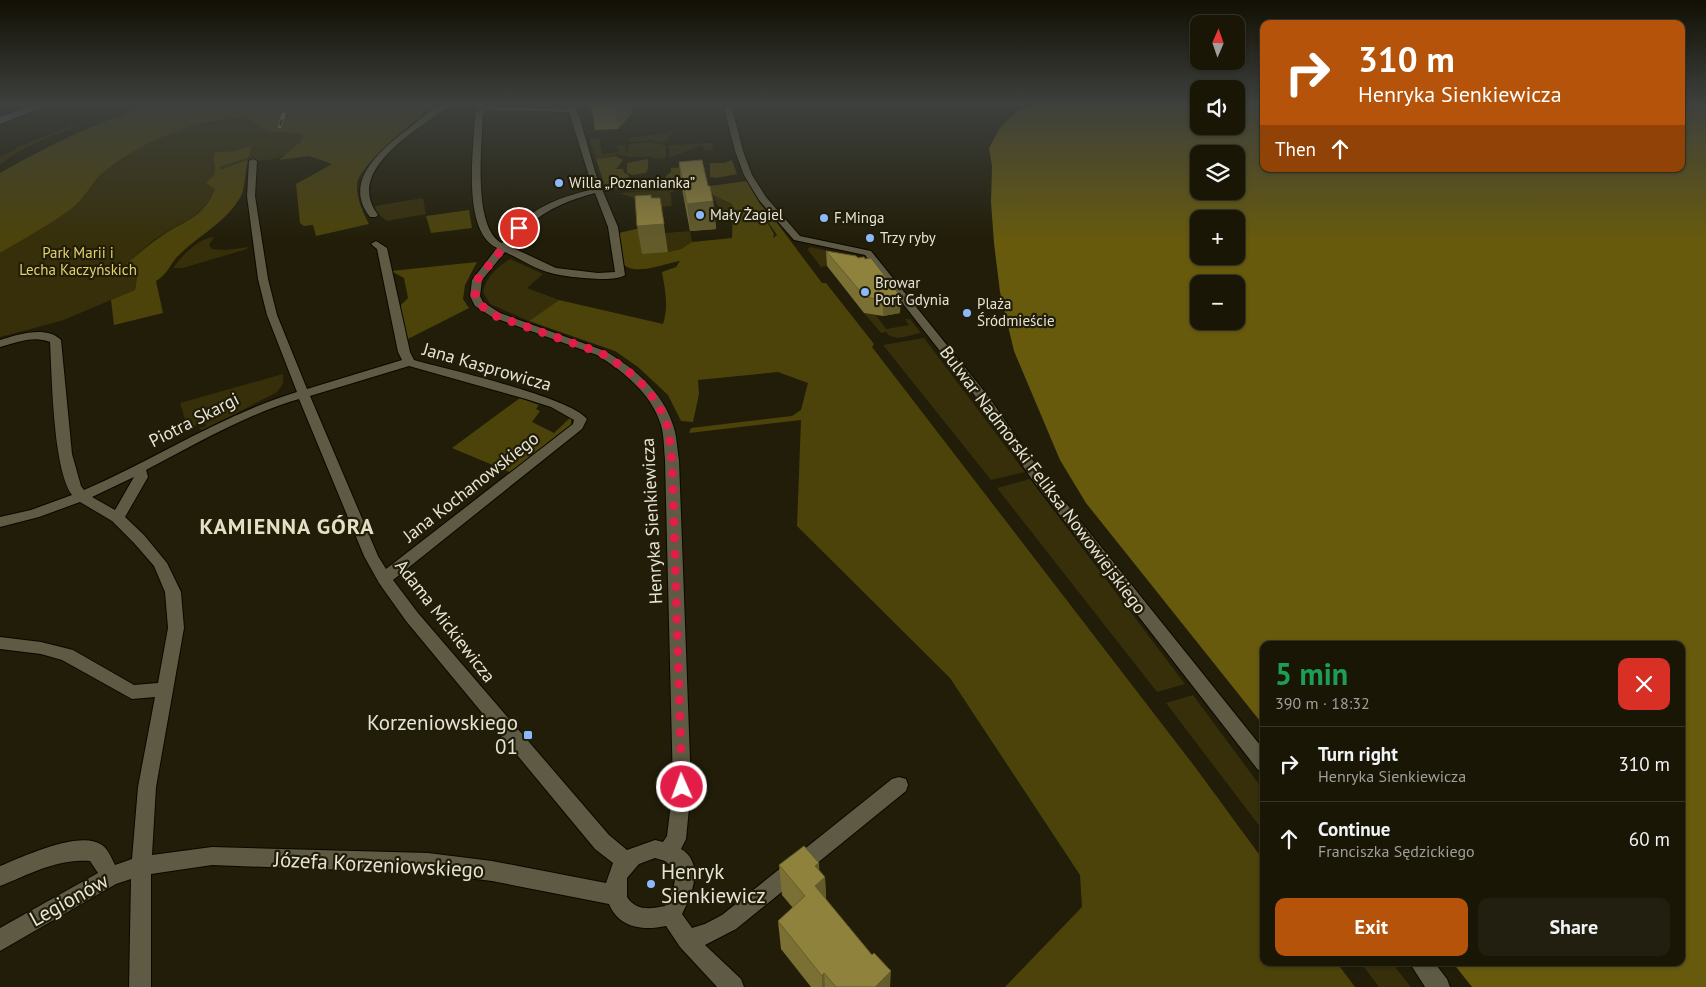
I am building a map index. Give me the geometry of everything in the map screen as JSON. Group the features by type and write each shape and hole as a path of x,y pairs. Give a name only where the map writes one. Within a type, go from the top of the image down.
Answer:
{"street":[{"path":"373,215 369,210 365,186 373,166 389,149"},
{"path":"478,149 478,208 484,231 492,242 554,270 598,276 620,275 613,227 598,190 586,149"},
{"name":"Bulwar Nadmorski Feliksa Nowowiejskiego","path":"739,149 750,180 762,198 797,238 868,253 984,400 1036,474 1260,759"},
{"name":"Adama Mickiewicza","path":"253,161 250,196 263,279 272,315 371,556 384,579 412,617 602,842 627,862"},
{"path":"502,248 523,224 538,212 571,197 598,190"},
{"name":"Jana Kasprowicza","path":"376,244 382,248 404,352 408,362 545,401 579,415 581,422"},
{"name":"Henryka Sienkiewicza","path":"502,248 477,280 475,296 479,304 496,316 601,353 616,362 648,391 659,406 667,426 672,460 682,787 676,839 668,851"},
{"path":"0,344 34,336 43,336 55,340 65,454 74,486 82,496 117,518 139,539 160,563 173,592 176,628 147,787 141,866 140,987"},
{"name":"Piotra Skargi","path":"0,522 28,517 82,496 253,410 408,362"},
{"name":"Jana Kochanowskiego","path":"384,579 581,422"},
{"path":"117,518 142,477 139,469"},
{"path":"0,643 41,648 67,656 132,692 165,689"},
{"path":"687,940 709,933 729,922 899,785"},
{"path":"655,849 668,851 680,859 686,870 686,885 671,915 636,918 623,910 616,896 617,878 627,862 640,853 655,849"},
{"path":"0,876 49,856 73,850 96,852 111,876"},
{"name":"Józefa Korzeniowskiego","path":"141,866 212,856 428,863 520,876 616,896"},
{"name":"Legionów","path":"0,940 111,876 141,866"},
{"path":"671,915 687,940 716,972 733,987"},
{"path":"1423,966 1439,987"}],"green space":[{"path":"17,149 23,149 0,165 0,157"},
{"name":"Park Marii i Lecha Kaczyńskich","path":"136,149 241,149 215,152 213,161 216,171 211,179 215,189 205,206 192,217 156,239 126,264 136,266 138,270 135,290 61,321 0,337 0,253 72,208 105,171"},
{"name":"Park Marii i Lecha Kaczyńskich","path":"244,149 293,149 287,154 273,159 248,162 248,160 222,169 218,167"},
{"path":"593,149 601,149 602,154 620,152 618,149 625,149 625,152 628,149 666,149 666,158 629,157 618,154 596,159"},
{"path":"669,149 692,149 669,158"},
{"path":"674,190 674,192 670,192 672,206 659,207 619,193"},
{"path":"713,195 732,204 732,219 724,220"},
{"path":"423,198 426,214 387,221 376,212 375,206"},
{"path":"690,231 692,242 681,249 668,252 665,233"},
{"path":"214,237 209,245 212,249 226,250 248,247 247,249 183,268 173,268 196,244"},
{"path":"811,247 847,255 835,264 821,267 807,249"},
{"path":"510,259 543,274 527,288 559,300 529,321 490,304 483,292 490,276"},
{"path":"864,313 876,315 886,329 909,325 905,319 910,319 921,333 897,338 886,332 881,333"},
{"path":"924,338 1025,472 991,480 883,345"},
{"path":"283,374 283,384 277,392 202,431 199,428 206,426 204,422 188,429 180,403"},
{"path":"1030,479 1185,684 1157,692 997,488"},
{"path":"1193,695 1260,786 1260,827 1166,703"},
{"path":"1363,966 1394,966 1411,987 1379,987"}],"shaded area":[{"path":"44,149 137,149 104,172 71,209 0,253 0,173"},
{"path":"250,149 249,157 219,167 222,169 248,160 242,194 229,213 184,250 165,274 156,281 163,313 114,325 111,300 135,290 138,270 136,266 126,264 156,240 192,218 205,207 215,189 206,183 215,171 215,152"},
{"path":"292,149 383,149 370,162 358,180 357,185 358,197 369,224 316,236 313,225 304,226 300,223 296,184 332,164 309,156 279,160"},
{"path":"989,149 1190,149 1190,200 1245,200 1245,149 1260,149 1260,172 1685,172 1685,149 1706,149 1706,987 1472,987 1455,966 1685,966 1685,641 1260,641 1260,721 1086,503 1060,460 1014,351 1000,292 991,202 992,166"},
{"path":"615,156 623,160 616,169 623,169 630,179 616,181 618,186 632,184 634,188 699,184 640,191 605,186 596,159"},
{"path":"648,159 646,173 632,175 627,172 627,163"},
{"path":"732,160 737,174 717,178 710,177 710,163 724,163"},
{"path":"686,167 692,182 637,186 635,181 666,180 666,176 671,172 671,168"},
{"path":"747,181 760,204 768,213 767,222 774,234 773,238 777,235 768,222 771,215 822,283 826,283 874,344 872,347 1195,767 1260,856 1260,966 1339,966 1355,987 1005,987 1082,907 1080,875 950,678 797,526 801,420 689,433 691,428 792,416 801,410 808,383 778,372 698,380 699,394 693,422 681,421 668,395 638,367 615,351 529,321 559,300 663,324 666,304 662,272 676,267 680,261 652,268 630,268 624,265 619,233 640,228 668,252 681,249 692,242 732,238 732,204 713,195 710,186"},
{"path":"469,210 472,228 431,233 426,216"},
{"path":"477,262 465,285 463,299 469,308 408,339 399,307 408,298 404,278 391,271"},
{"path":"520,398 539,405 536,409 540,411 532,422 554,433 571,417 571,425 512,473 452,448"}],"building":[{"path":"702,160 713,201 687,204 679,162"},
{"path":"651,195 651,198 660,198 664,224 637,226 635,196"},
{"path":"826,251 856,256 858,258 871,258 901,297 883,300 865,297"},
{"path":"804,846 819,863 815,866 825,877 815,886 872,955 874,953 891,971 875,987 836,987 824,973 822,976 778,921 805,896 779,865"}],"place":[{"name":"Willa „Poznanianka”","path":"559,183"},
{"name":"Mały Żagiel","path":"700,215"},
{"name":"F.Minga","path":"824,218"},
{"name":"Trzy ryby","path":"870,238"},
{"name":"Browar Port Gdynia","path":"865,292"},
{"name":"Plaża Śródmieście","path":"967,313"},
{"name":"Korzeniowskiego 01","path":"528,735"},
{"name":"Henryk Sienkiewicz","path":"651,884"}],"district":[{"name":"KAMIENNA GÓRA","path":"287,526"}],"route":[{"path":"519,228 477,280 475,296 479,304 496,316 601,353 616,362 634,376 648,391 659,406 667,426 672,460 682,787"}]}
